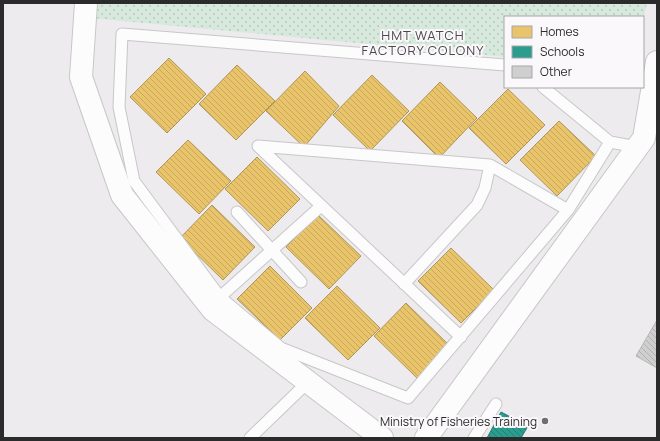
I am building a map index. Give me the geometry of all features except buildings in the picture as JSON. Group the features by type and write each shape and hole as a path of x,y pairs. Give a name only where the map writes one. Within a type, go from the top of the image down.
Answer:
{"street":[{"path":"86,3 81,77 122,195 213,310 382,438"},
{"path":"426,438 644,138 657,62"}],"lane":[{"path":"504,65 122,34 119,107 134,181 220,297 281,348 408,398 568,210 610,142"},
{"path":"544,88 610,142 637,148"},
{"path":"461,337 258,146 490,165 568,210"},
{"path":"404,284 477,205 485,188 490,165"},
{"path":"220,297 321,206"},
{"path":"237,212 301,282"},
{"path":"250,438 308,382"},
{"path":"474,438 496,404"}],"green space":[{"path":"93,3 647,3 644,16 504,16 504,57 91,18"}],"place":[{"name":"Ministry of Fisheries Training","path":"545,421"}],"district":[{"name":"HMT WATCH FACTORY COLONY","path":"423,42"}]}
